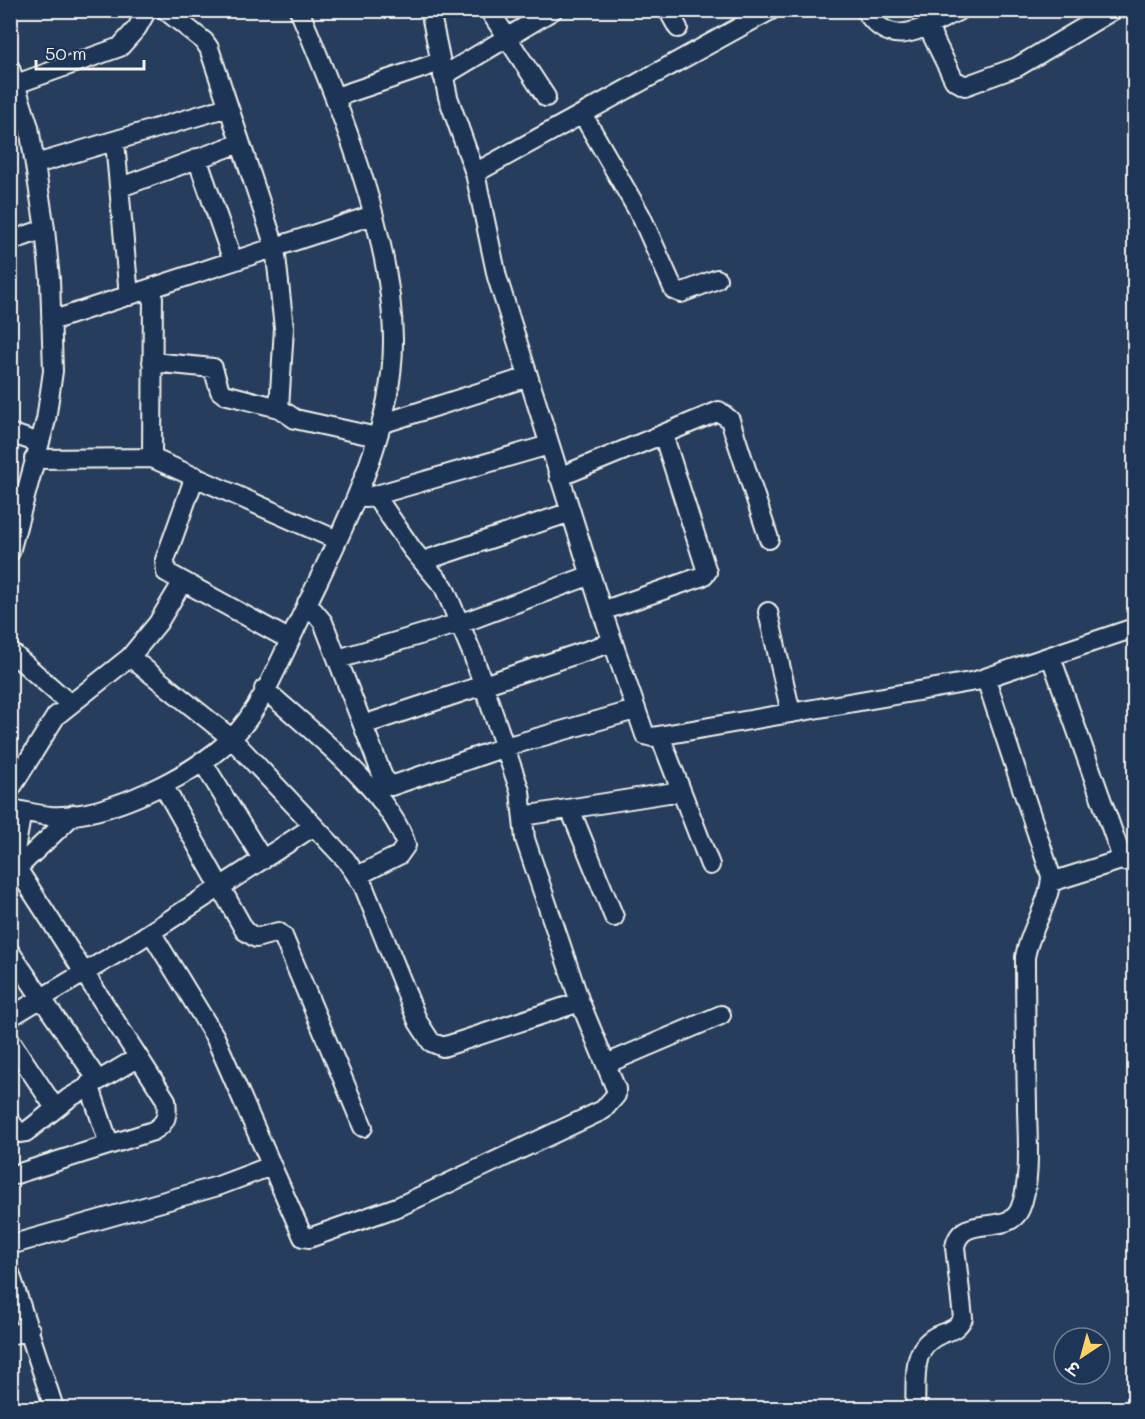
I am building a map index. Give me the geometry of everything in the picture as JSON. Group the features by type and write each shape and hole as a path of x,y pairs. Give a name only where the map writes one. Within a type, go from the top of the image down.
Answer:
{"street":[{"path":"10,552 46,420 53,371 45,229 36,164 13,76 120,47 137,28 147,10"},
{"path":"165,10 207,44 275,247 284,328 279,408"},
{"path":"429,10 448,97 475,173 492,259 602,611 645,735 660,736 986,679 1134,628"},
{"path":"489,10 546,97"},
{"path":"336,97 442,69 507,38 553,10"},
{"path":"668,10 678,28"},
{"path":"475,173 583,115 750,16 771,10"},
{"path":"865,10 874,25 891,34 910,33 960,10"},
{"path":"927,25 954,80 965,86 1017,67 1113,10"},
{"path":"10,1176 153,1131 165,1122 168,1113 165,1101 14,872 12,857 16,810 51,816 90,813 163,785 202,761 231,738 264,688 290,640 337,540 379,430 390,385 393,339 387,275 373,215 336,97 300,11"},
{"path":"36,164 228,106"},
{"path":"583,115 641,216 674,290 681,293 717,279"},
{"path":"115,142 121,187 129,296"},
{"path":"121,187 240,143"},
{"path":"197,158 233,261"},
{"path":"51,321 373,215"},
{"path":"10,241 45,229"},
{"path":"152,458 153,288"},
{"path":"152,362 213,368 216,371 220,391 224,394 279,408 295,419 379,430 528,377"},
{"path":"559,477 714,412 725,414 730,420 769,539"},
{"path":"10,433 37,451 152,458 337,540"},
{"path":"602,611 703,576 707,572 663,434"},
{"path":"353,502 549,446"},
{"path":"195,476 164,567 170,577 290,640"},
{"path":"151,932 215,1037 300,1234 309,1238 400,1206 603,1110 616,1095 616,1089 580,1002 525,839 520,791 459,623 444,587 375,495"},
{"path":"423,561 571,512"},
{"path":"338,659 459,623 591,575"},
{"path":"10,790 56,716 108,677 130,657 158,623 182,583"},
{"path":"307,603 323,622 383,777 391,786"},
{"path":"768,612 791,713"},
{"path":"363,725 613,642"},
{"path":"10,651 70,704"},
{"path":"130,657 231,738 314,826 357,876 411,1007 430,1042 443,1047 580,1002"},
{"path":"1051,882 1129,858 1052,657"},
{"path":"915,1408 920,1349 929,1338 955,1329 963,1318 957,1239 966,1229 1012,1220 1022,1206 1028,1159 1025,957 1031,930 1048,895 1051,882 986,679"},
{"path":"264,688 339,756 385,806 402,831 406,845 399,855 357,876"},
{"path":"391,786 505,747 635,710"},
{"path":"660,736 710,865"},
{"path":"202,761 263,860"},
{"path":"163,785 219,888 248,934 256,938 278,932 283,936 363,1127"},
{"path":"385,806 391,786"},
{"path":"523,816 681,791"},
{"path":"570,809 614,917"},
{"path":"14,872 74,814"},
{"path":"10,1017 83,975 314,826"},
{"path":"10,951 93,1082 110,1144"},
{"path":"606,1065 721,1015"},
{"path":"10,1040 55,1108"},
{"path":"10,1121 17,1131 23,1134 93,1082 137,1058"},
{"path":"10,1245 218,1186 271,1167"},
{"path":"10,1273 54,1408"},
{"path":"10,1335 30,1330"}]}
